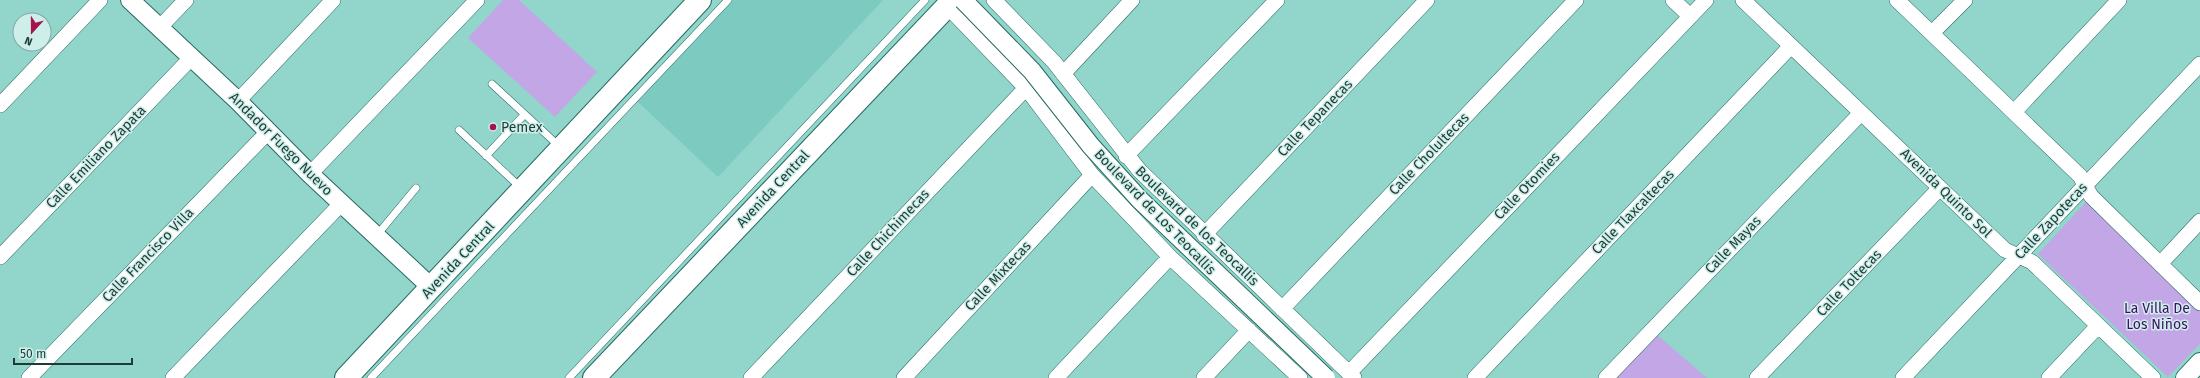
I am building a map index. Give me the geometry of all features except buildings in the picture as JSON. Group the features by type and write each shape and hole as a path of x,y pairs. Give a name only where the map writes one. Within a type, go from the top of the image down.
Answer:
{"highway":[{"name":"Avenida Central","path":"346,378 432,288 700,0"},
{"name":"Avenida Central","path":"594,378 954,2"}],"street":[{"path":"0,106 100,0"},
{"name":"Andador Fuego Nuevo","path":"130,0 238,101 310,174 432,288"},
{"path":"160,27 186,0"},
{"path":"238,101 332,0"},
{"path":"310,174 477,0"},
{"name":"Boulevard de los Teocallis","path":"994,0 1059,68 1126,156 1204,235 1351,376"},
{"path":"1023,85 1025,67 1031,61 1042,58 1059,68 1132,0"},
{"path":"1126,156 1277,0"},
{"name":"Calle Tepanecas","path":"1204,235 1427,0"},
{"name":"Calle Cholultecas","path":"1282,309 1576,0"},
{"path":"1674,0 1690,16"},
{"name":"Calle Otomies","path":"1351,376 1706,0"},
{"name":"Avenida Quinto Sol","path":"1743,0 2005,250 2032,262 2153,378"},
{"path":"1898,0 2080,176 2091,196 2200,303"},
{"path":"1932,34 1965,0"},
{"path":"2014,112 2119,0"},
{"name":"Boulevard de los Teocallis","path":"954,2 1023,85 1092,175 1170,257 1300,378"},
{"name":"Boulevard de Los Teocallis","path":"954,2 1032,72 1091,146 1140,200 1326,378"},
{"name":"Calle Tlaxcaltecas","path":"1475,378 1791,46"},
{"name":"Calle Emiliano Zapata","path":"0,257 192,57"},
{"name":"Calle Zapotecas","path":"1903,378 2200,64"},
{"name":"Calle Chichimecas","path":"751,378 1023,85"},
{"name":"Calle Mayas","path":"1606,378 1861,113"},
{"name":"Calle Francisco Villa","path":"29,378 268,132"},
{"name":"Calle Mixtecas","path":"904,378 1092,175"},
{"name":"Calle Toltecas","path":"1757,378 1940,188"},
{"path":"173,378 342,203"},
{"path":"2160,264 2200,221"},
{"path":"1056,378 1170,257"},
{"path":"2049,378 2098,326"},
{"path":"1204,378 1249,330"},
{"path":"2185,378 2200,362"}],"lane":[{"path":"371,378 728,0"},
{"path":"569,378 925,0"},
{"path":"492,84 562,149"},
{"path":"486,156 524,115"},
{"path":"459,130 523,190"},
{"path":"376,236 416,188"}],"shaded area":[{"path":"731,0 883,0 718,177 637,101"}],"green space":[{"path":"503,0 519,0 597,72 555,117 468,38"},
{"name":"La Villa De Los Niños","path":"2087,201 2200,306 2200,344 2168,377 2038,254"},
{"path":"1656,334 1707,378 1614,378"}],"place":[{"name":"Pemex","path":"493,127"}]}
